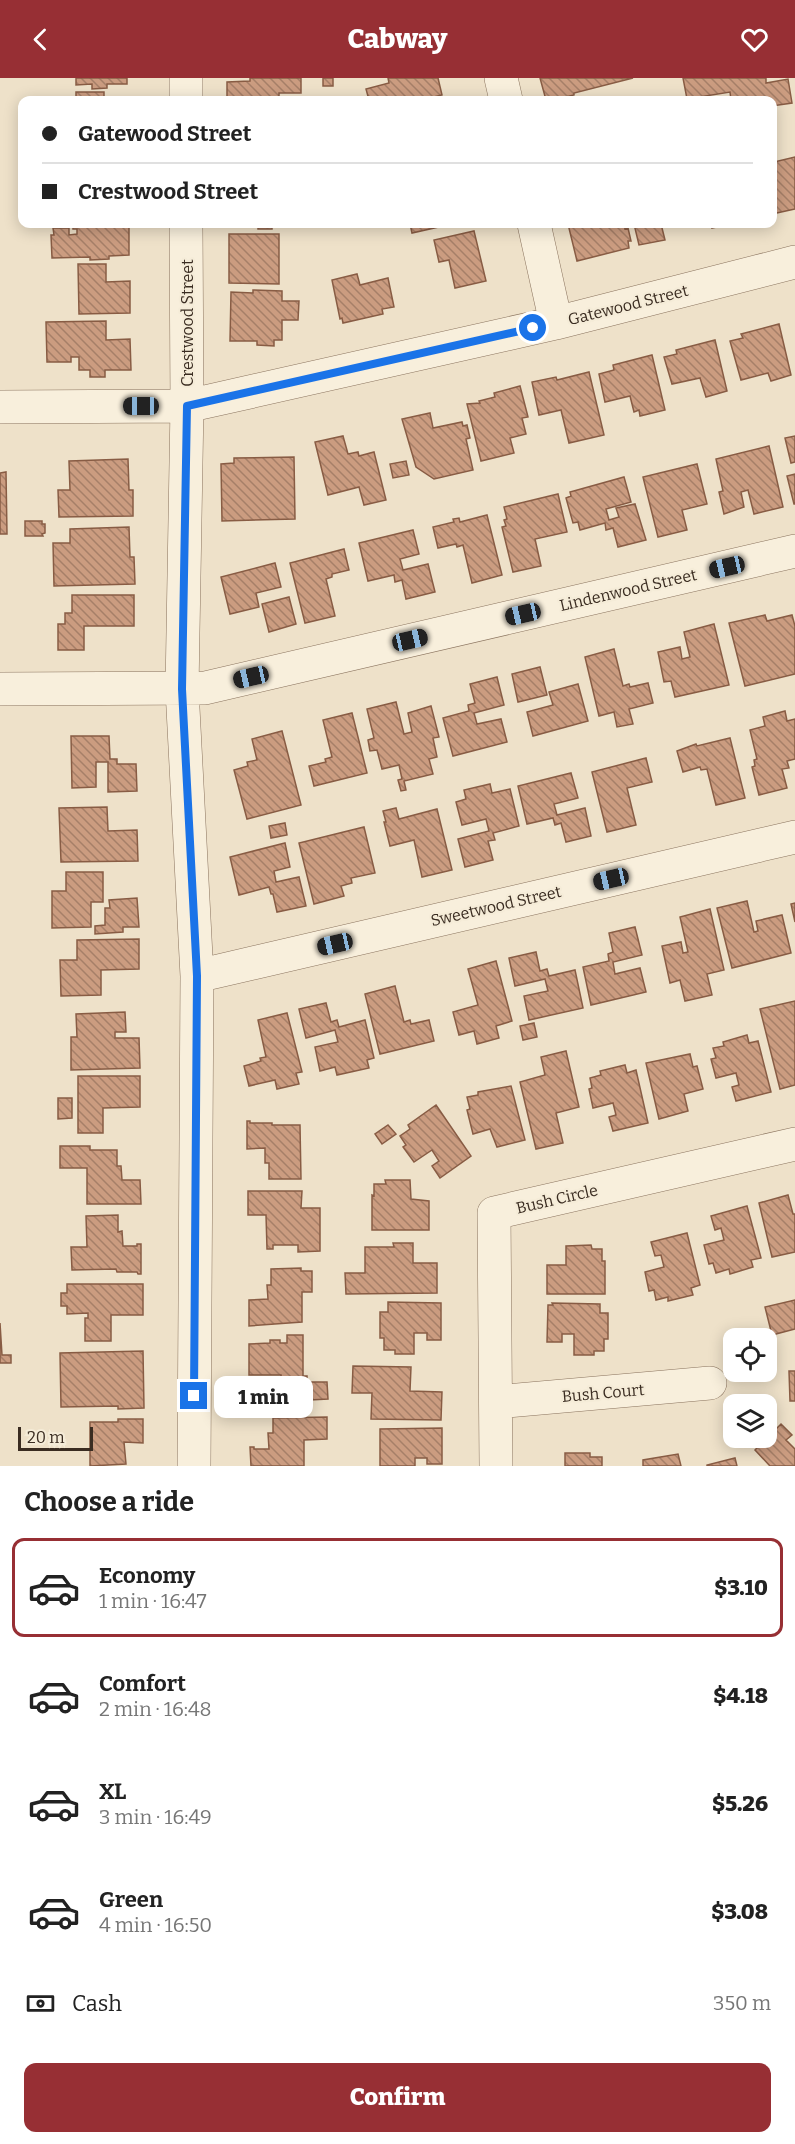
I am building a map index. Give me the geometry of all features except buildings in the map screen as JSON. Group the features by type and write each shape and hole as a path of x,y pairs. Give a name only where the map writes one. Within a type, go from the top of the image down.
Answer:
{"street":[{"path":"186,78 186,96"},
{"path":"501,78 505,96"},
{"name":"Crestwood Street","path":"186,228 187,406 182,689 197,976 194,1466"},
{"path":"535,228 556,323"},
{"name":"Gatewood Street","path":"0,407 187,406 556,323 795,262"},
{"name":"Lindenwood Street","path":"0,689 182,689 217,685 795,551"},
{"name":"Sweetwood Street","path":"197,976 795,837"},
{"name":"Bush Circle","path":"496,1466 494,1213 795,1144"},
{"name":"Bush Court","path":"496,1402 710,1383"}],"route":[{"path":"194,1396 197,976 182,689 187,406 533,328"}]}
